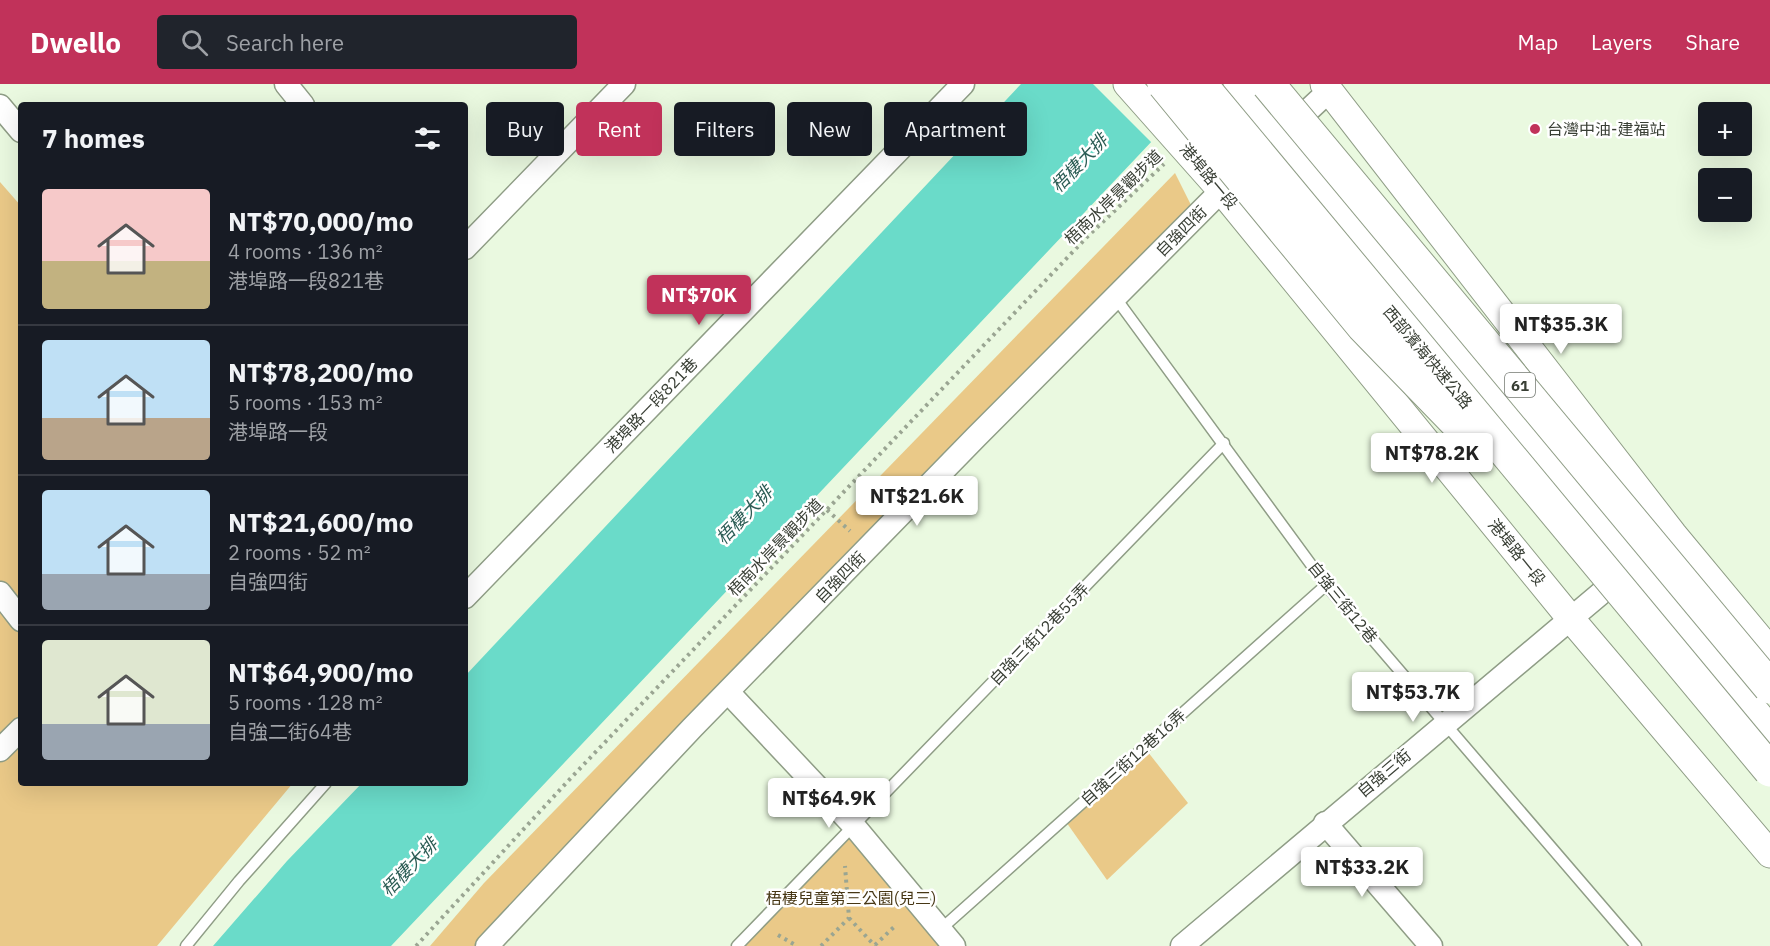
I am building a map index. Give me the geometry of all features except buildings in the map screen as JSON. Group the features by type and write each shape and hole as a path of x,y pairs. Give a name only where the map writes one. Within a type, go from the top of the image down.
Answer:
{"highway":[{"path":"1164,84 1363,326 1509,477 1575,533"},
{"name":"西部濱海快速公路","path":"1200,84 1770,770"},
{"name":"61","path":"1268,84 1770,687"},
{"path":"1293,84 1576,428 1609,492"}],"street":[{"path":"285,84 300,102"},
{"name":"港埠路一段821巷","path":"468,594 963,84"},
{"name":"港埠路一段","path":"1127,84 1221,190 1571,619 1770,854"},
{"path":"1237,84 1770,729"},
{"path":"468,245 617,87"},
{"path":"1327,87 1673,534 1770,651"},
{"name":"自強四街","path":"487,946 728,692 1115,297 1327,87"},
{"path":"0,106 18,127"},
{"name":"自強三街","path":"1182,946 1444,723 1673,534"},
{"path":"0,593 18,616"},
{"path":"728,692 854,825 947,938"},
{"path":"0,750 18,732"},
{"path":"1325,823 1431,946"}],"lane":[{"name":"自強三街12巷","path":"1115,297 1224,442 1326,585 1636,946"},
{"name":"自強三街12巷55弄","path":"741,944 1224,442"},
{"name":"自強三街12巷16弄","path":"947,938 1326,585"},
{"path":"186,946 239,881 323,786"}],"path":[{"name":"梧南水岸景觀步道","path":"416,946 568,782 1087,237 1183,146"},
{"path":"845,866 849,918 874,946 895,926"},
{"path":"822,946 849,918"},
{"path":"778,935 797,946"}],"green space":[{"path":"1175,173 1196,215 488,946 430,946 484,883"},
{"path":"0,182 18,203 18,786 290,786 157,946 0,946"},
{"path":"1144,747 1188,803 1107,880 1064,819"},
{"name":"梧棲兒童第三公園(兒三)","path":"854,826 952,946 745,946 741,941"}],"water":[{"name":"梧棲大排","path":"1021,84 1206,84 391,946 213,946 287,861 359,786 468,786 468,673 953,156 1027,156 1027,102 1004,102"}],"pier":[{"path":"1093,84 1209,84 1153,144"}],"place":[{"name":"台灣中油-建福站","path":"1535,129"}]}
